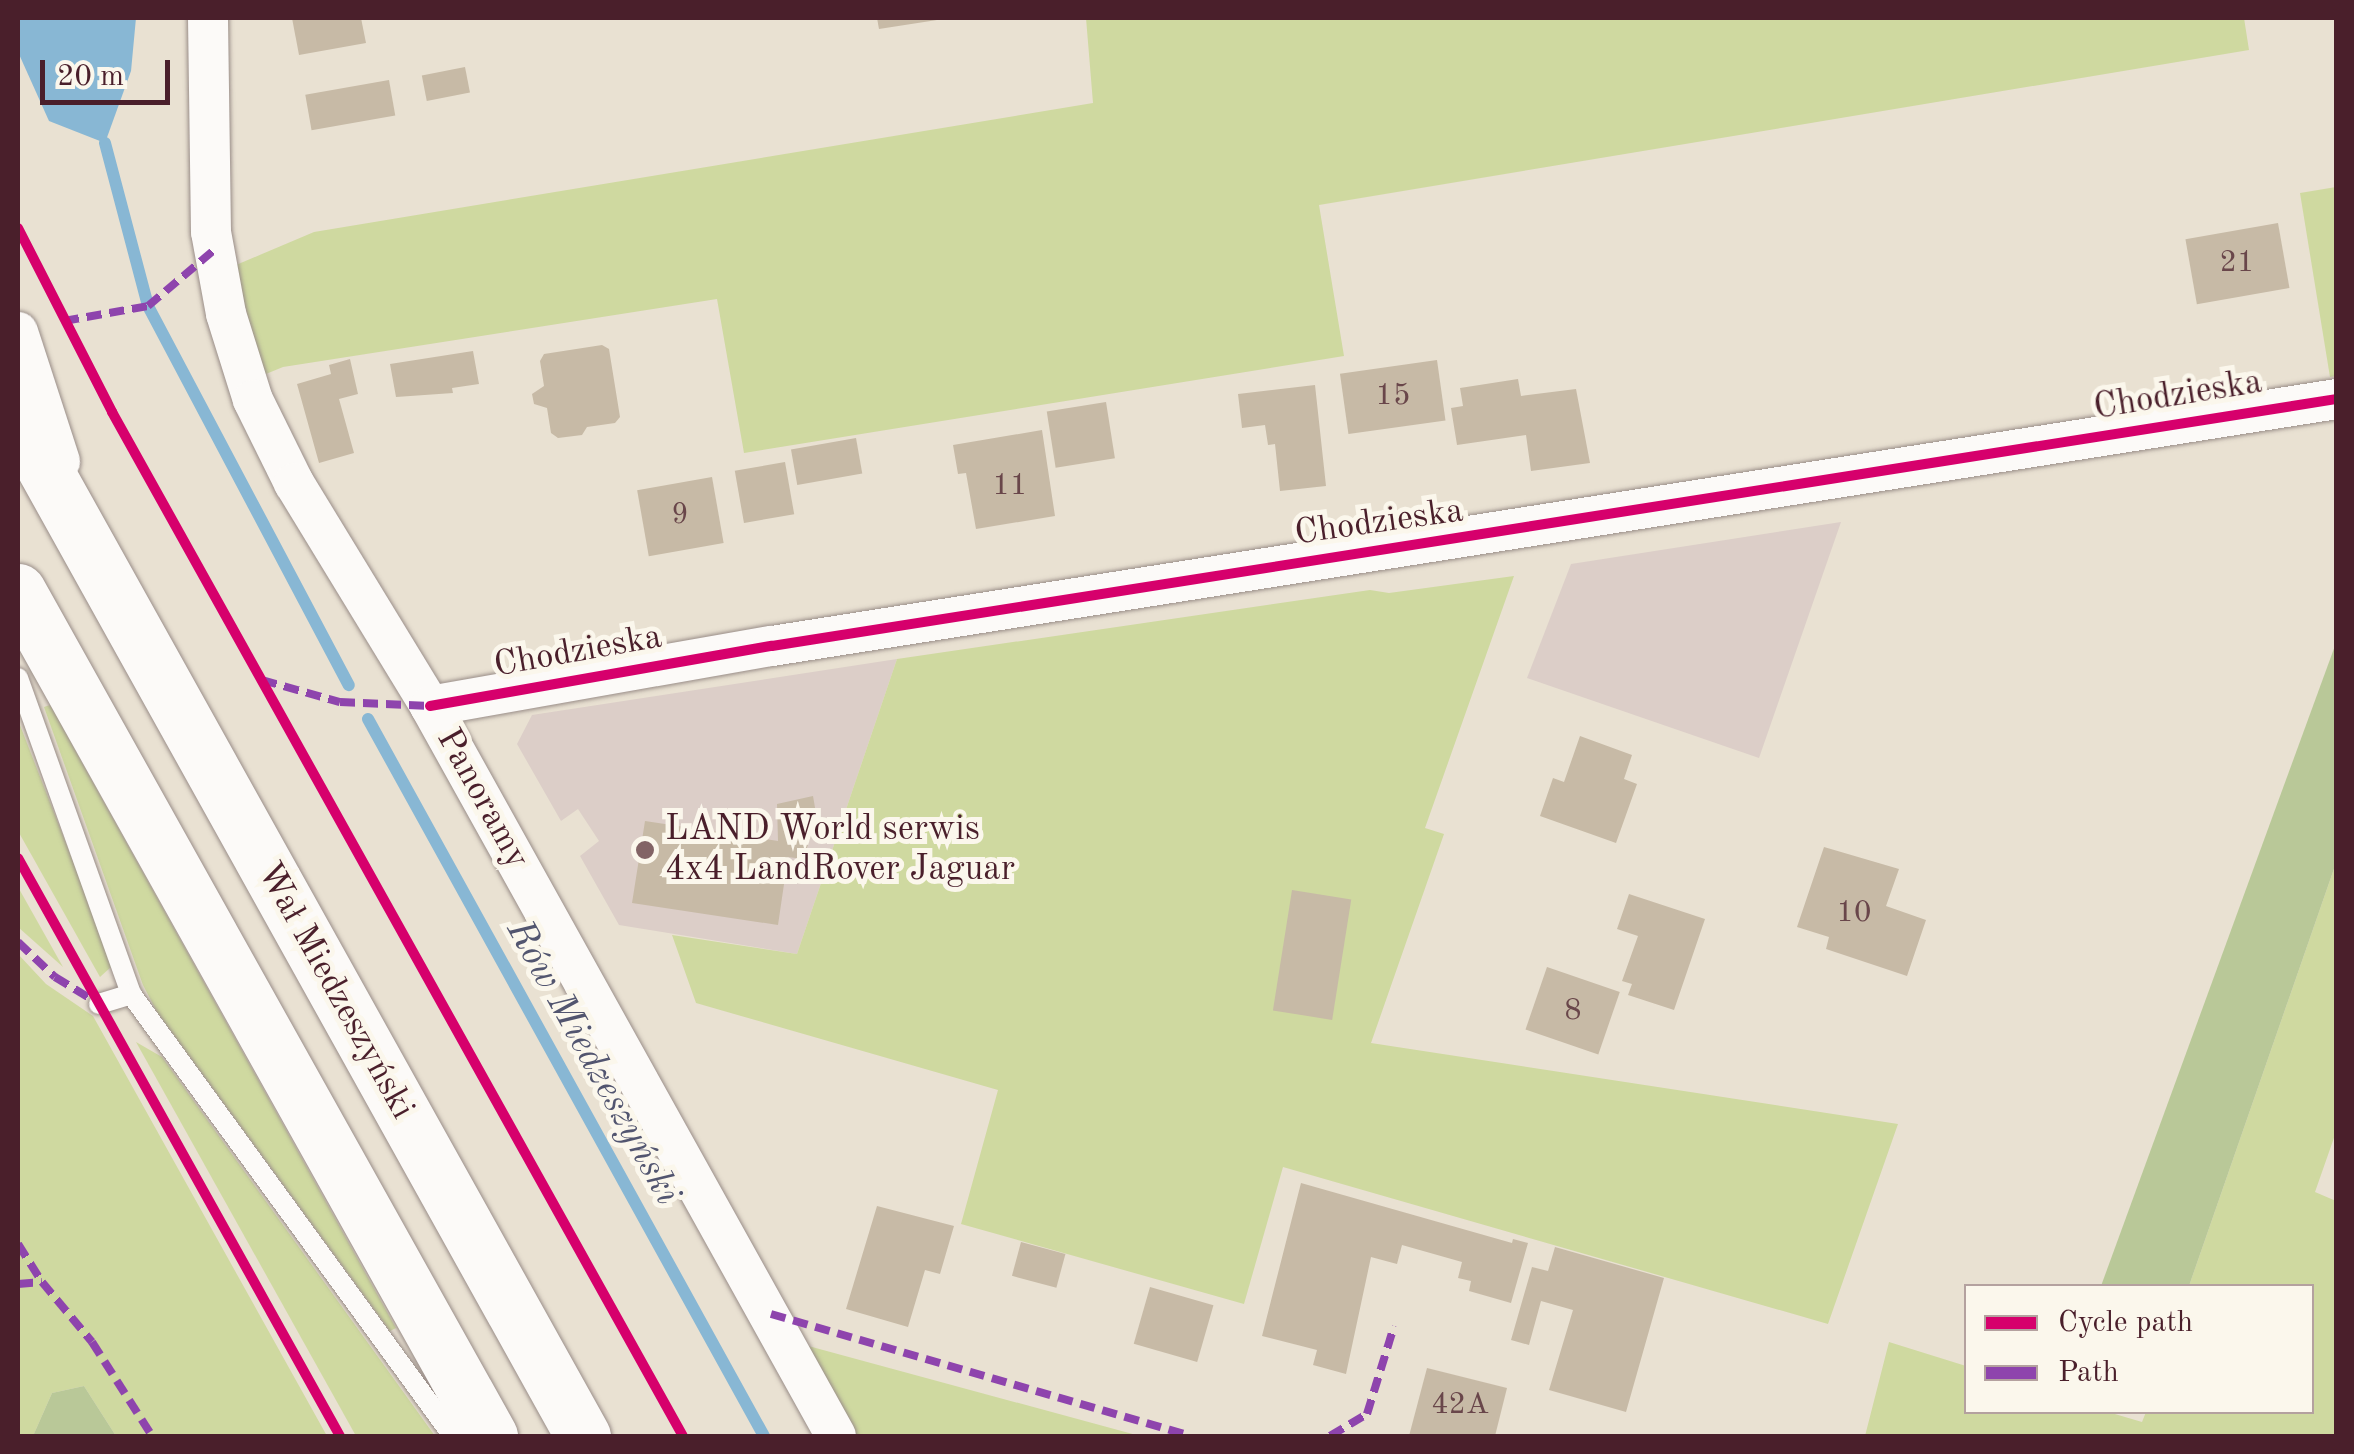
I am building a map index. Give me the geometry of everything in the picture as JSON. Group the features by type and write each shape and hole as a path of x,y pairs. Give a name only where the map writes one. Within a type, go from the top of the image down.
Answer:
{"main road":[{"name":"Wał Miedzeszyński","path":"18,421 583,1436"},
{"path":"18,591 490,1436"}],"street":[{"name":"Panoramy","path":"208,18 211,232 226,314 253,400 294,483 430,706 836,1436"},
{"name":"Wał Miedzeszyński","path":"18,332 88,546"},
{"name":"Chodzieska","path":"430,706 791,643 2336,399"}],"lane":[{"path":"18,678 131,994 452,1436"},
{"path":"100,1004 131,994"}],"shaded area":[{"path":"1841,522 1759,758 1527,678 1571,564"},
{"path":"897,659 797,954 619,925 580,856 599,841 578,809 561,821 517,744 532,715"}],"green space":[{"path":"1086,18 2244,18 2249,50 1319,205 1344,356 744,453 717,299 283,367 261,376 236,265 314,232 1093,103"},
{"path":"2336,187 2336,376 2330,377 2300,193"},
{"path":"1514,576 1425,828 1444,834 1371,1043 1898,1124 1828,1324 1283,1167 1244,1304 961,1224 998,1090 696,1003 672,935 797,954 897,659 1370,590 1389,593"},
{"path":"2336,643 2336,863 2190,1284 2102,1284"},
{"path":"50,705 396,1328 390,1331 157,1012 143,985 44,707"},
{"path":"18,720 111,959 111,967 100,977 18,831"},
{"path":"2336,863 2336,1132 2315,1192 2336,1201 2336,1436 1865,1436 1889,1342 1964,1365 1964,1414 2115,1414 2142,1422 2145,1414 2314,1414 2314,1284 2190,1284"},
{"path":"18,887 63,967 18,927"},
{"path":"18,954 46,984 93,1016 327,1436 116,1436 84,1386 52,1393 33,1436 18,1436"},
{"path":"136,1042 162,1057 435,1436 356,1436"},
{"path":"801,1344 1140,1436 851,1436"},
{"path":"84,1386 116,1436 33,1436 52,1393"}],"water":[{"path":"18,18 136,18 131,71 105,143 49,121 18,52"}],"building":[{"path":"292,18 361,18 366,43 299,55"},
{"path":"877,18 937,18 937,20 879,29"},
{"path":"465,67 470,93 427,101 422,75"},
{"path":"389,80 395,115 312,130 305,95"},
{"path":"2278,223 2289,288 2197,304 2185,239"},
{"path":"602,345 609,349 620,417 615,423 587,427 582,435 558,438 551,433 547,408 534,404 532,394 544,386 540,361 544,354"},
{"path":"473,351 479,384 452,388 453,393 396,397 390,364"},
{"path":"350,359 358,394 339,399 354,453 319,463 297,384 331,374 329,365"},
{"path":"1437,360 1445,420 1348,434 1340,374"},
{"path":"1518,379 1521,396 1576,389 1590,463 1531,471 1526,435 1457,445 1451,408 1463,406 1460,388"},
{"path":"1315,385 1326,486 1280,491 1275,444 1268,445 1265,425 1242,428 1238,394"},
{"path":"1106,402 1115,458 1056,468 1047,411"},
{"path":"1042,430 1055,516 976,529 966,473 958,474 953,445"},
{"path":"856,438 862,473 797,485 791,449"},
{"path":"785,462 794,514 744,523 735,471"},
{"path":"712,477 724,543 649,556 637,490"},
{"path":"1580,736 1632,755 1624,779 1637,784 1616,843 1540,816 1553,778 1564,782"},
{"path":"813,796 817,819 803,859 788,857 778,925 632,903 645,821 778,841 777,804"},
{"path":"1824,847 1899,869 1886,906 1926,920 1907,976 1826,949 1829,937 1797,927"},
{"path":"1292,890 1351,899 1332,1020 1273,1010"},
{"path":"1629,894 1705,919 1674,1010 1628,995 1632,984 1622,981 1638,936 1617,929"},
{"path":"1547,967 1620,992 1598,1054 1526,1029"},
{"path":"1301,1183 1512,1243 1513,1239 1528,1243 1511,1303 1469,1291 1471,1281 1458,1278 1462,1262 1402,1245 1397,1264 1371,1257 1346,1374 1313,1365 1317,1350 1262,1336"},
{"path":"877,1206 954,1226 940,1274 925,1270 908,1327 846,1309"},
{"path":"1021,1242 1065,1254 1056,1288 1012,1276"},
{"path":"1555,1247 1664,1278 1626,1412 1549,1390 1573,1310 1541,1301 1529,1345 1511,1340 1532,1267 1548,1271"},
{"path":"1150,1287 1213,1305 1197,1362 1134,1344"},
{"path":"1427,1368 1507,1388 1495,1436 1409,1436"}],"waterway":[{"name":"Rów Miedzeszyński","path":"105,143 148,306 349,685"},
{"name":"Rów Miedzeszyński","path":"368,719 764,1436"}],"marked path":[{"path":"64,321 148,306 214,250"},
{"path":"262,680 340,702 430,706"},
{"path":"18,942 55,977 91,999"},
{"path":"18,1244 42,1282 92,1342 152,1436"},
{"path":"18,1284 42,1282"},
{"path":"771,1314 1191,1436"},
{"path":"1330,1436 1367,1414 1394,1326"}],"cycle path":[{"path":"18,228 112,412 683,1436"},
{"path":"430,706 772,646 2336,399"},
{"path":"18,858 340,1436"}],"place":[{"name":"LAND World serwis 4x4 LandRover Jaguar","path":"645,850"}]}
